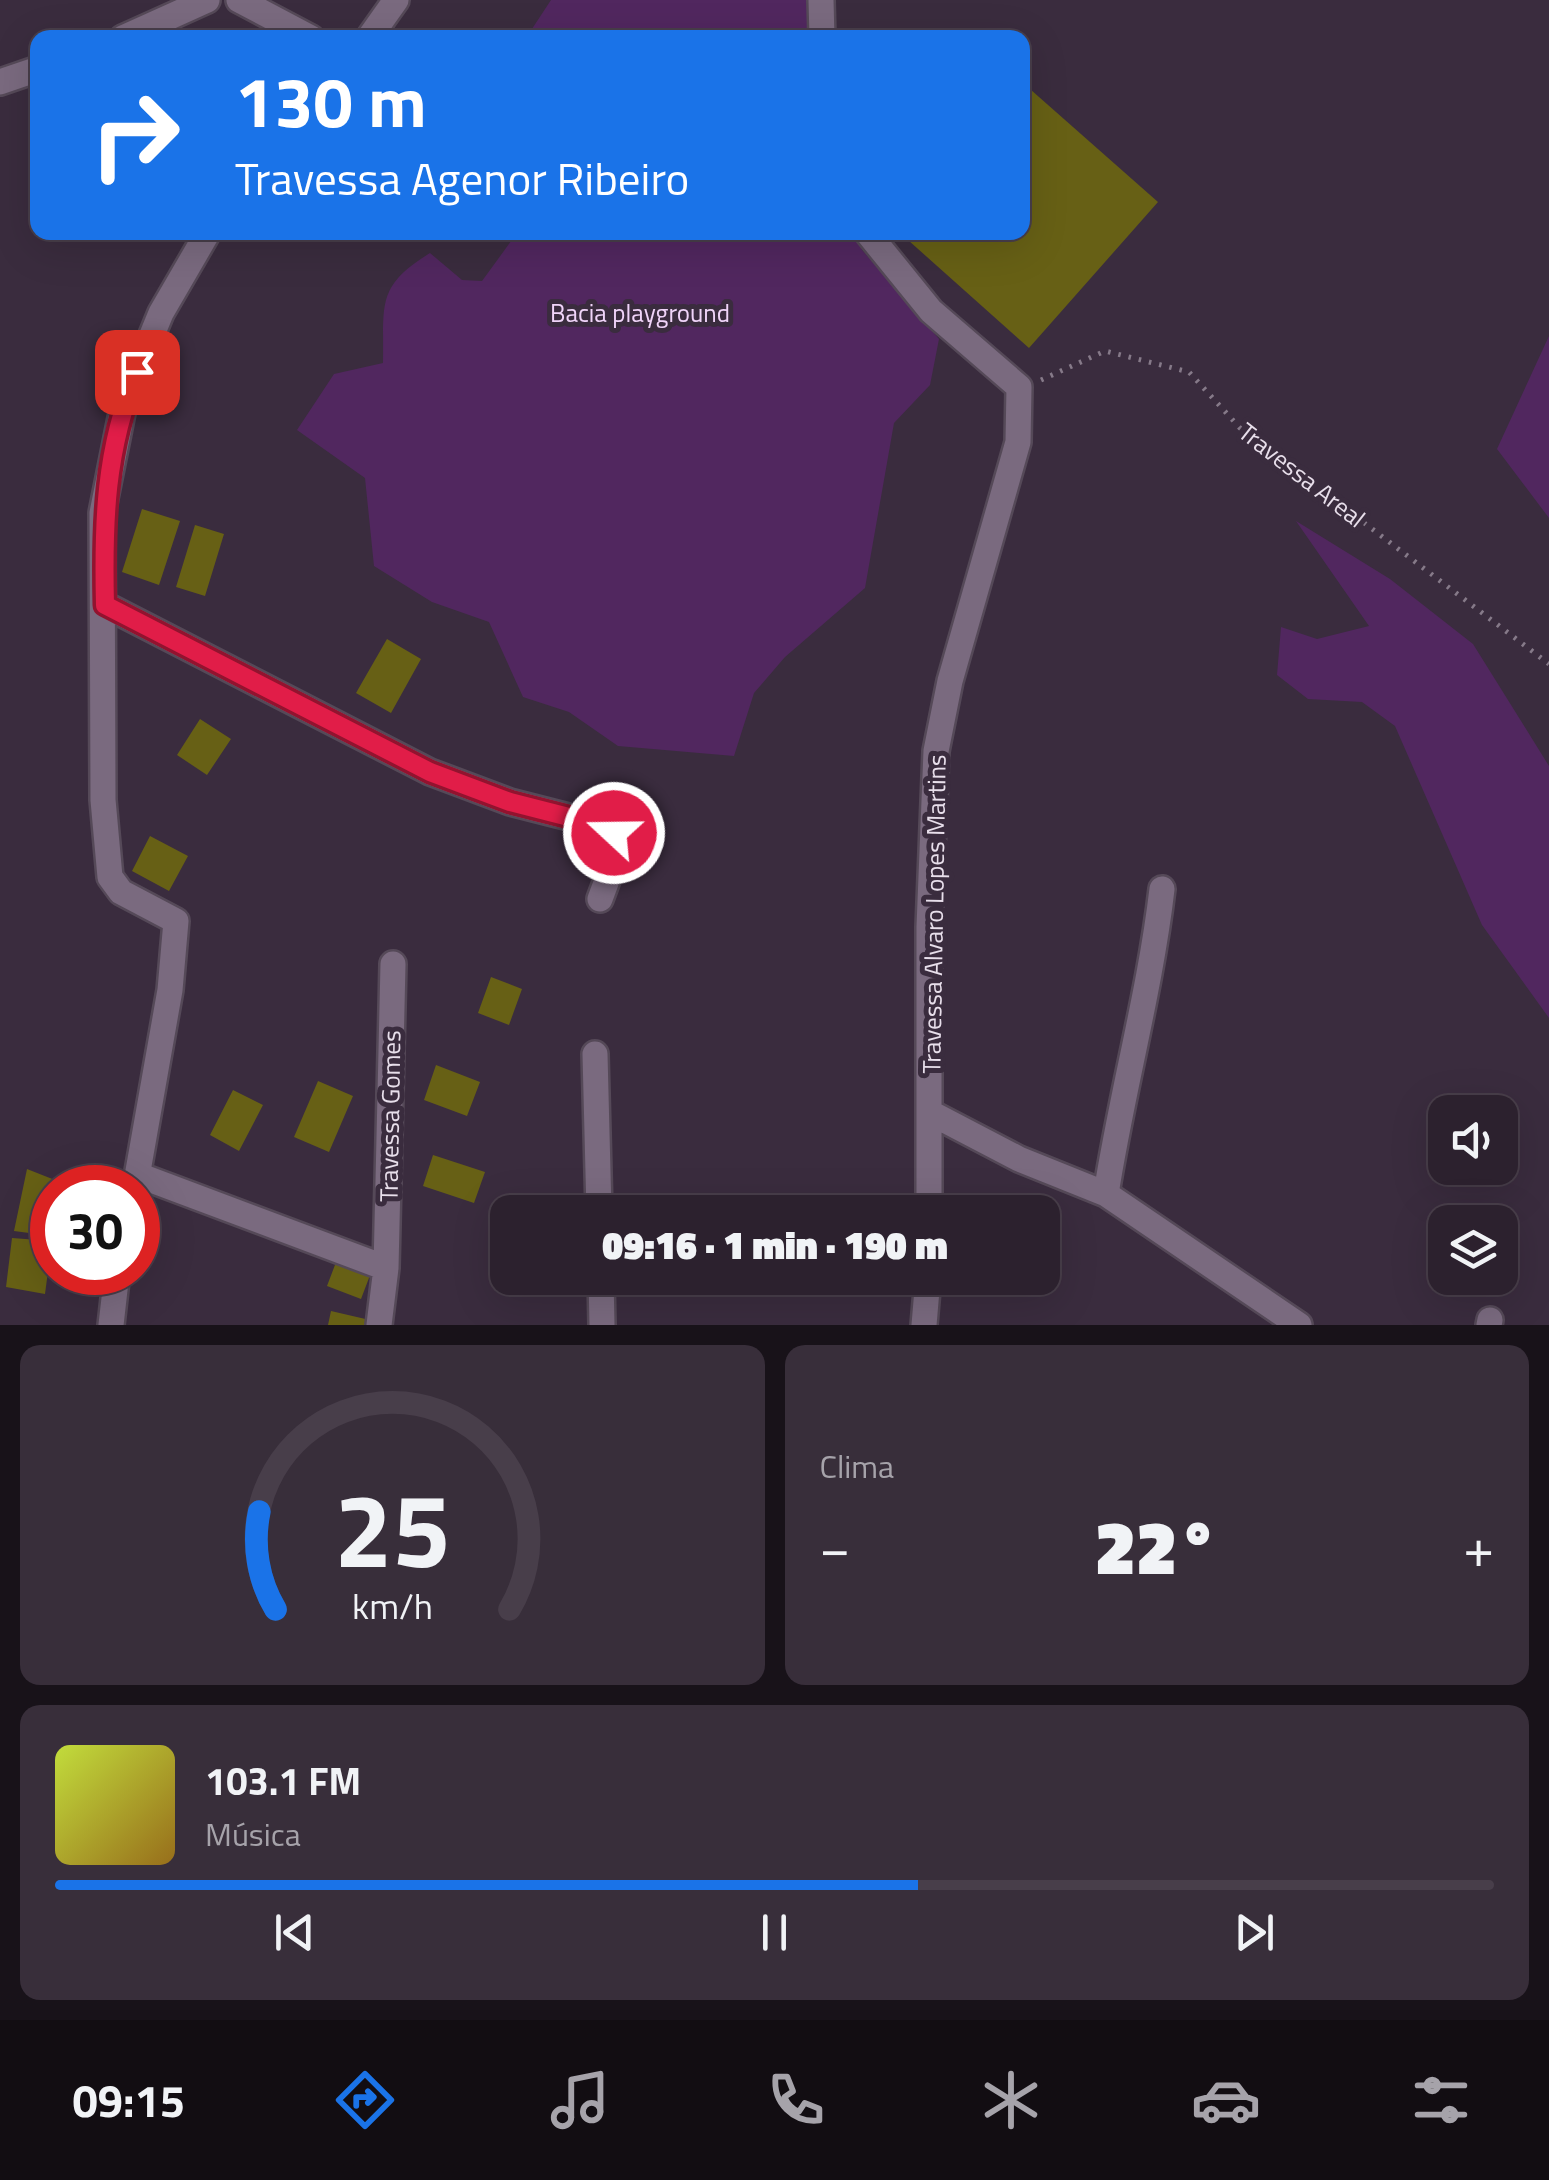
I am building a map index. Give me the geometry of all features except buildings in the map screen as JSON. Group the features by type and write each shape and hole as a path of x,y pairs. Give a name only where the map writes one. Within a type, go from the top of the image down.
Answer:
{"street":[{"path":"141,30 207,0"},
{"path":"240,0 296,30"},
{"path":"375,30 396,0"},
{"path":"821,0 822,30"},
{"path":"0,82 30,72"},
{"path":"139,1165 170,990 176,921 121,892 110,877 103,800 102,513 124,402 161,313 203,240"},
{"path":"873,240 931,312 1020,387"},
{"name":"Travessa Alvaro Lopes Martins","path":"928,1195 930,910 936,751 950,681 1018,442 1020,387"},
{"path":"105,605 430,772 510,802 604,826 614,833 616,845 600,899"},
{"path":"1106,1194 1121,1094 1155,948 1162,889"},
{"name":"Travessa Gomes","path":"379,1325 386,1268 394,964"},
{"path":"595,1054 599,1195"},
{"path":"930,1112 1020,1159 1106,1194 1152,1229 1299,1325"},
{"path":"160,1189 386,1268"},
{"path":"110,1325 114,1295"},
{"path":"601,1295 602,1325"},
{"path":"930,1295 932,1321"}],"path":[{"name":"Travessa Areal","path":"1020,387 1105,351 1189,372 1240,428 1549,664"}],"green space":[{"path":"551,0 818,0 812,30 531,30"},
{"name":"Bacia playground","path":"512,240 857,240 939,339 930,385 894,423 865,588 785,657 754,693 734,756 618,746 569,712 523,697 489,622 432,602 374,566 365,478 297,430 334,374 383,363 387,298 400,276 413,265 430,253 462,280 482,281"},
{"path":"1549,336 1549,518 1497,449"},
{"path":"1296,521 1390,579 1473,644 1549,766 1549,1018 1482,925 1395,726 1362,702 1308,699 1277,675 1281,627 1317,639 1369,626"}],"route":[{"path":"137,372 124,402 102,513 105,605 430,772 510,802 604,826 614,833"}]}
